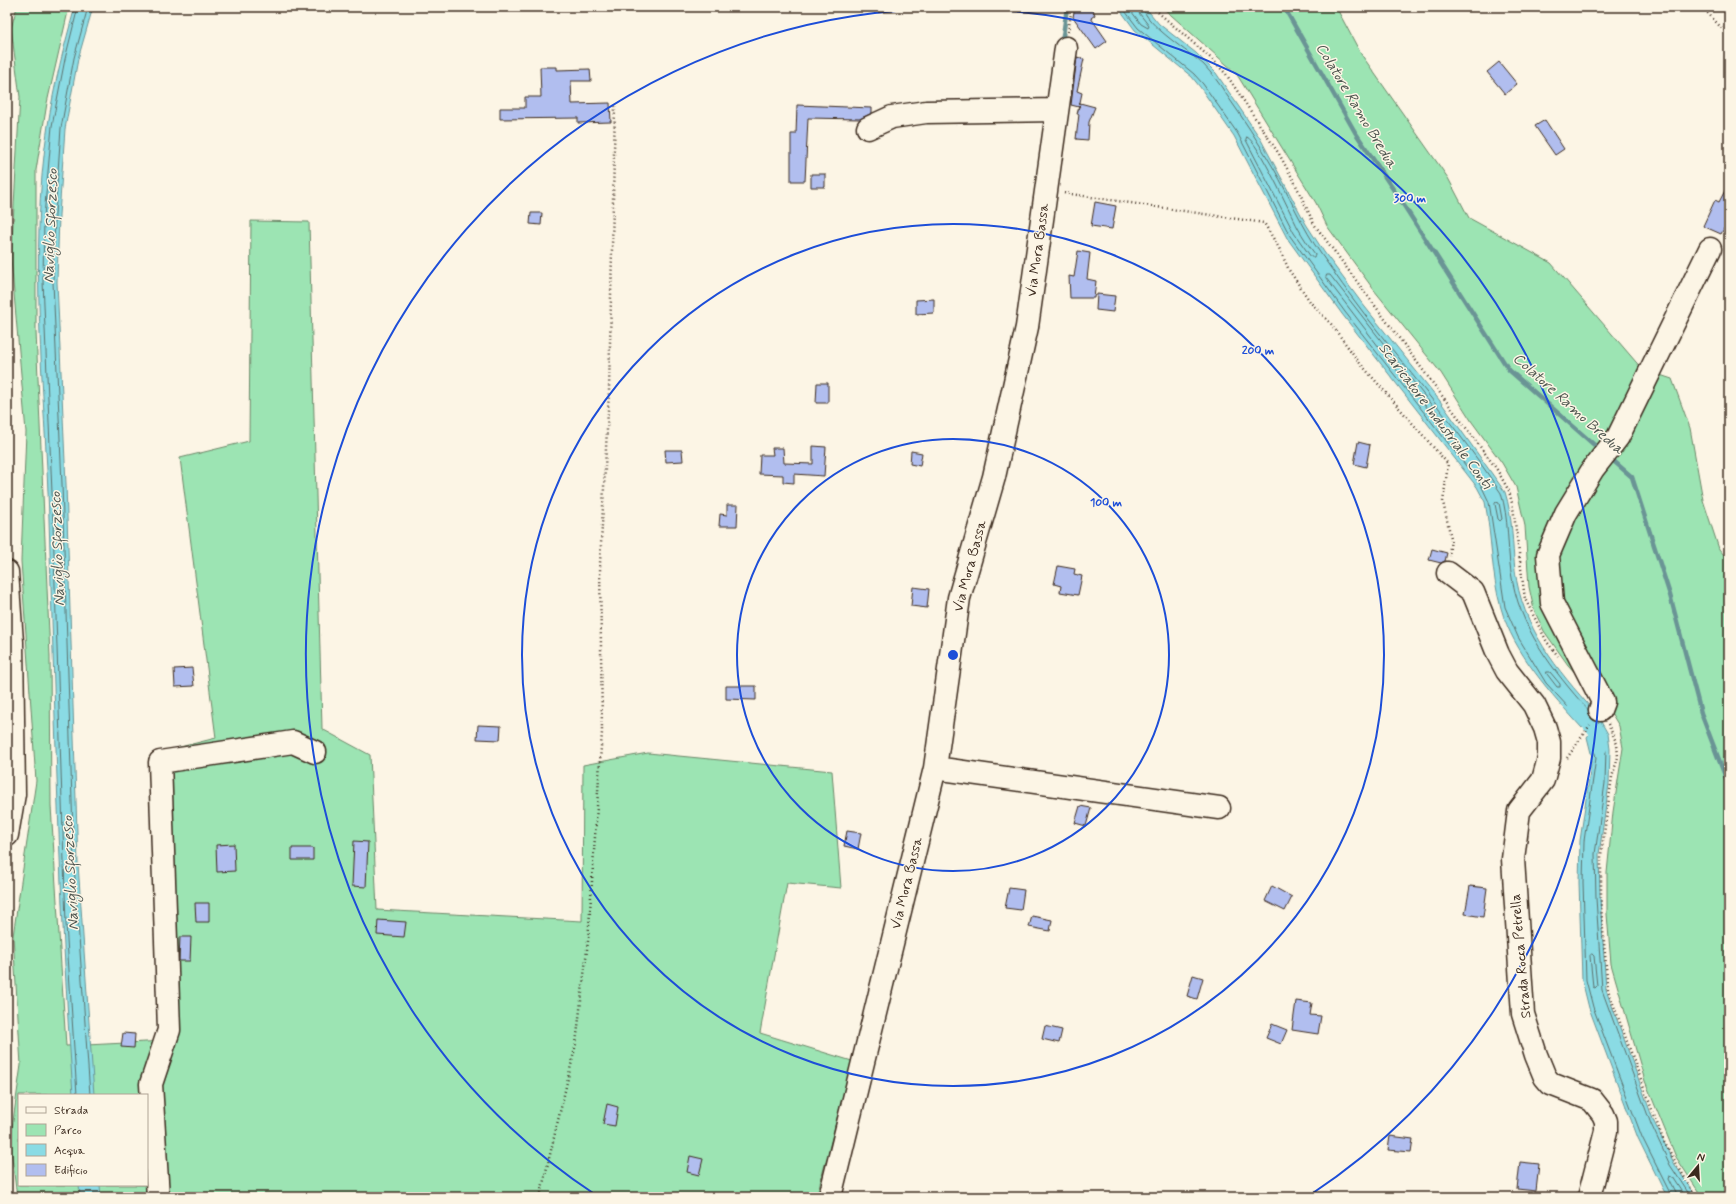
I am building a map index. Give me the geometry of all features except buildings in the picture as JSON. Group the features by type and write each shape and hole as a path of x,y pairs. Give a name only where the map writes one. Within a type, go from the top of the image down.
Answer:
{"street":[{"name":"Via Mora Bassa","path":"830,1197 935,768 959,598 994,477 1027,327 1066,48"},
{"path":"868,128 892,117 926,112 1058,107"},
{"path":"1600,710 1603,702 1552,603 1548,555 1566,513 1618,437 1710,249"},
{"path":"7,572 12,642 14,794 7,835"},
{"name":"Strada Rocca Petrella","path":"1448,573 1473,592 1498,654 1508,671 1534,705 1545,728 1549,742 1549,758 1543,780 1519,811 1513,859 1524,1014 1545,1077 1551,1084 1592,1100 1598,1106 1606,1121 1606,1131 1589,1197"},
{"path":"158,1197 151,1084 169,1030 160,762 293,742 315,752"},
{"path":"935,768 1219,808"}],"path":[{"path":"1066,48 1072,7"},
{"path":"1702,7 1729,36"},
{"path":"540,1197 576,1044 589,926 602,732 600,564 609,391 615,105"},
{"path":"1046,191 1264,223 1279,248 1289,270 1311,303 1332,324 1359,362 1448,464 1443,502 1451,538 1448,573"}],"green space":[{"path":"17,7 69,7 47,103 36,170 36,332 50,657 51,806 66,1046 166,1041 160,752 216,738 180,458 249,441 251,221 309,222 322,729 370,755 377,910 582,921 583,765 648,753 832,771 841,888 787,883 760,1033 852,1061 818,1191 840,1197 17,1197 10,1142 21,1065 13,936 36,781 21,561 26,432 11,259 20,97 11,28"},
{"path":"1162,7 1336,7 1361,54 1448,178 1469,218 1551,263 1642,369 1672,379 1690,428 1703,500 1719,549 1729,561 1729,1197 1702,1197 1676,1157 1645,1081 1611,964 1607,914 1607,873 1613,812 1623,748 1619,726 1610,711 1568,665 1544,631 1534,610 1529,587 1525,526 1516,487 1502,463 1472,422 1441,373 1374,290 1327,226 1316,203 1236,73"}],"water":[{"name":"Naviglio Sforzesco","path":"75,7 93,7 78,59 65,129 59,215 57,282 66,484 78,864 94,1094 73,1094 68,1023 61,879 49,519 38,272 42,174 48,125 53,95"},
{"path":"1118,7 1145,7 1159,24 1196,53 1216,73 1260,138 1306,224 1324,252 1361,302 1440,401 1505,492 1511,521 1515,570 1519,591 1525,610 1533,629 1543,646 1567,680 1594,711 1582,728 1546,687 1514,641 1501,608 1493,569 1485,502 1477,487 1342,314 1287,238 1234,136 1200,87 1192,77 1135,30"},
{"path":"1600,720 1608,734 1610,749 1609,784 1599,854 1600,898 1606,989 1654,1122 1674,1163 1696,1197 1669,1197 1664,1191 1638,1138 1589,1008 1582,980 1579,882 1580,841 1592,757 1587,737"},
{"path":"79,1186 100,1186 101,1197 80,1197"}],"waterway":[{"path":"1062,43 1067,7"},
{"name":"Colatore Ramo Bredua","path":"1284,7 1355,132 1509,370 1600,450"},
{"name":"Colatore Ramo Bredua","path":"1609,457 1632,477 1670,595 1701,713 1729,786"},
{"name":"Scaricatore Industriale Conti","path":"1575,706 1597,733 1600,747"}]}
